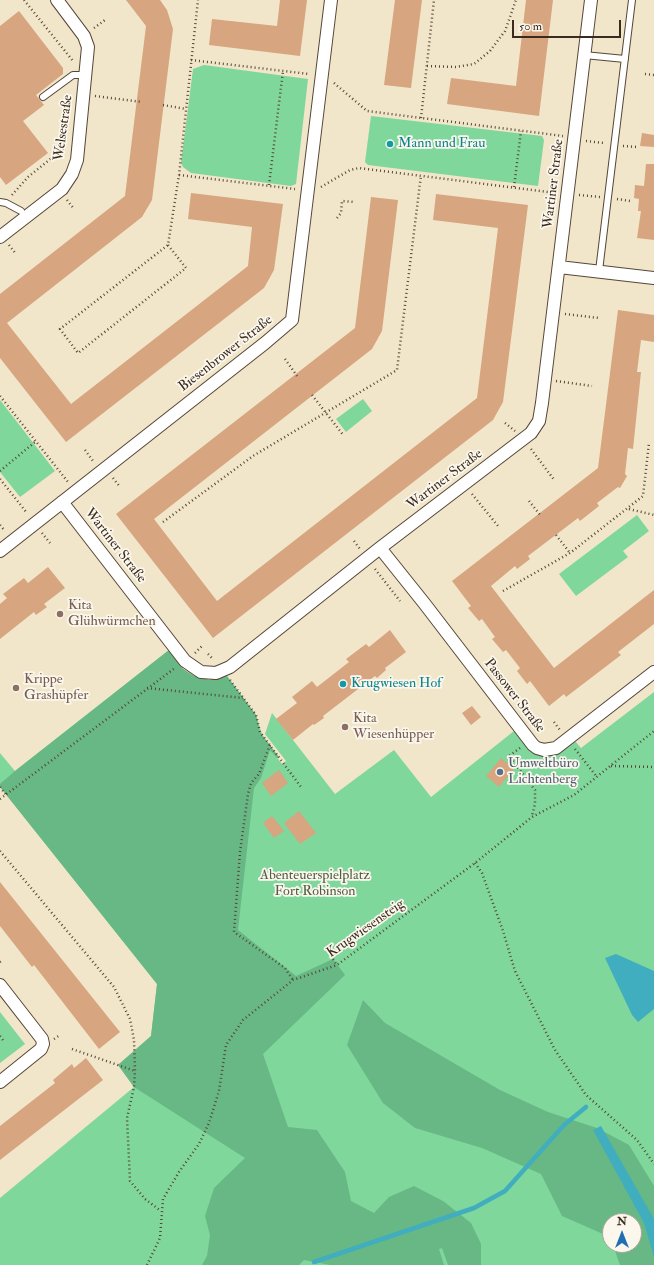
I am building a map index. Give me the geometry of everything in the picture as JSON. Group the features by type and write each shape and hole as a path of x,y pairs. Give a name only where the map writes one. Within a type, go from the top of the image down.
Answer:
{"street":[{"name":"Welsestraße","path":"0,237 60,191 72,174 77,160 88,47 84,36 57,0"},
{"name":"Biesenbrower Straße","path":"0,551 265,343 292,320 331,0"},
{"name":"Wartiner Straße","path":"62,502 185,660 201,672 208,674 223,671 536,428 540,413 559,267 591,0"},
{"path":"559,267 654,278"},
{"name":"Passower Straße","path":"380,548 533,745 537,748 544,750 556,748 654,672"},
{"path":"0,986 42,1039 43,1044 41,1049 0,1082"}],"lane":[{"path":"598,271 632,0"},
{"path":"584,55 625,59"},
{"path":"42,97 73,74 86,74"},
{"path":"3,202 21,212"}],"path":[{"path":"24,0 74,61 73,74"},
{"path":"168,245 186,268 78,353 60,329 168,245 179,175 198,0"},
{"path":"421,118 434,0"},
{"path":"427,66 456,67 474,64 490,51 505,31 516,0"},
{"path":"191,60 327,77 366,111 637,147"},
{"path":"269,186 283,71"},
{"path":"645,74 654,75"},
{"path":"99,96 142,102"},
{"path":"164,105 186,109"},
{"path":"514,188 521,131"},
{"path":"3,202 28,177 63,150 66,145"},
{"path":"318,189 350,170 359,168 630,201"},
{"path":"179,175 300,189"},
{"path":"163,522 253,456 396,370 421,175"},
{"path":"337,218 341,213 342,201 356,202"},
{"path":"553,312 599,318"},
{"path":"285,359 297,376"},
{"path":"544,380 592,386"},
{"path":"312,395 344,436"},
{"path":"0,396 75,492"},
{"path":"0,471 35,442"},
{"path":"503,591 570,553 629,509 643,496 649,443"},
{"path":"85,450 97,466"},
{"path":"109,473 120,488"},
{"path":"0,479 35,524"},
{"path":"465,484 498,526"},
{"path":"529,501 541,516"},
{"path":"629,509 654,516"},
{"path":"556,535 570,553"},
{"path":"354,541 400,601"},
{"path":"0,799 7,796 146,688 185,660"},
{"path":"223,671 256,715 260,732 301,787"},
{"path":"146,688 243,698"},
{"name":"Krugwiesensteig","path":"147,1265 160,1238 163,1198 199,1144 209,1123 219,1091 226,1045 243,1020 293,980 337,965 475,863 532,817 574,794 654,731"},
{"path":"270,745 259,774 252,783 248,794 240,852 234,932 285,968 293,980"},
{"path":"580,755 597,777"},
{"path":"510,756 535,790 535,804 532,817"},
{"path":"610,766 654,767"},
{"path":"0,787 7,796"},
{"path":"0,851 114,987 130,1019 134,1040 135,1071 134,1087 127,1118 130,1181 145,1199 162,1212"},
{"path":"475,863 482,873 503,931 514,971 555,1050 586,1095 637,1140 654,1164"},
{"path":"333,959 337,965"},
{"path":"0,1036 3,1040"},
{"path":"72,1050 135,1071"}],"green space":[{"path":"204,65 308,79 296,184 291,186 191,173 183,167 181,163 193,69"},
{"path":"371,116 542,136 544,140 538,186 368,165 365,162"},
{"path":"363,399 372,411 346,432 336,419"},
{"path":"0,400 55,471 20,497 0,472"},
{"path":"637,515 649,531 623,551 628,557 576,596 559,574"},
{"name":"Abenteuerspielplatz Fort Robinson","path":"169,650 183,669 194,676 209,680 227,676 256,715 264,741 282,764 286,761 265,734 272,713 335,794 394,750 431,797 514,731 529,750 543,756 557,754 575,741 581,748 654,692 654,1265 0,1265 0,1198 134,1087 118,1065 151,1036 157,984 0,787 0,753 15,771"},
{"path":"169,650 183,669 194,676 209,680 227,676 256,715 260,732 279,757 277,758 270,750 261,778 254,788 238,930 296,976 333,959 345,975 263,1054 288,1127 317,1130 345,1172 351,1201 374,1213 389,1197 414,1186 443,1201 471,1223 481,1244 481,1265 448,1265 442,1248 439,1249 444,1265 330,1265 304,1260 299,1265 202,1265 207,1256 210,1235 205,1216 214,1188 245,1158 134,1087 118,1065 151,1036 157,984 0,787 0,784 15,771"},
{"path":"363,1000 385,1023 500,1090 548,1112 597,1128 629,1145 654,1186 654,1265 620,1265 616,1253 642,1253 642,1213 602,1213 602,1234 562,1216 541,1174 482,1148 415,1128 383,1103 347,1045"},
{"path":"0,1012 25,1044 0,1063"}],"water":[{"path":"616,954 654,971 654,1009 638,1022 632,1015 605,958"},
{"path":"601,1126 654,1219 654,1257 642,1219 642,1213 639,1213 593,1130"}],"building":[{"path":"126,0 160,0 167,10 173,29 152,200 142,217 7,323 71,404 248,266 252,227 188,219 191,193 283,204 274,270 264,288 66,442 0,358 0,294 125,196 146,26"},
{"path":"280,0 307,0 300,56 209,45 212,19 277,26"},
{"path":"395,0 422,0 411,88 384,85"},
{"path":"526,0 553,0 539,116 447,104 451,78 516,86"},
{"path":"19,11 63,68 63,74 36,95 44,105 23,121 48,153 6,185 0,177 0,26"},
{"path":"642,133 654,135 654,147 640,146"},
{"path":"646,164 654,164 654,240 637,238 641,211 638,211 639,199 634,198 635,185 644,186"},
{"path":"436,194 528,205 503,402 493,420 213,638 116,514 355,328 371,197 398,200 382,331 372,349 154,519 217,601 477,398 498,228 433,220"},
{"path":"618,310 654,315 654,342 641,340 637,372 641,372 633,449 628,448 625,474 627,476 620,488 618,487 597,503 599,506 580,521 578,518 528,556 530,559 517,569 515,566 491,586 554,668 654,590 654,624 618,652 621,655 566,697 564,694 549,706 530,681 527,684 517,671 520,668 506,650 503,652 492,639 495,637 482,619 479,621 468,608 471,606 452,581 598,468"},
{"path":"48,567 65,588 44,604 47,607 36,615 34,612 0,639 0,604 7,598 3,594 24,578 28,583"},
{"name":"Krugwiesen Hof","path":"390,630 406,652 385,668 386,670 377,678 375,676 323,716 324,718 314,725 313,724 293,740 276,719 297,703 292,697 312,681 317,687 349,662 346,659 366,644 369,647"},
{"path":"472,706 481,717 471,725 462,713"},
{"name":"Umweltbüro Lichtenberg","path":"501,758 514,769 499,787 486,776"},
{"path":"279,770 288,783 271,796 262,783"},
{"path":"299,811 316,833 300,844 284,823"},
{"path":"272,816 284,831 274,838 263,823"},
{"path":"0,882 120,1032 99,1049 34,965 32,967 0,926"},
{"path":"86,1058 103,1080 0,1160 0,1126 55,1083 53,1080 72,1064 74,1068"}],"waterway":[{"path":"314,1262 474,1208 505,1191 564,1125 586,1107"}],"place":[{"name":"Mann und Frau","path":"390,144"},
{"name":"Kita Glühwürmchen","path":"60,614"},
{"name":"Krugwiesen Hof","path":"343,684"},
{"name":"Krippe Grashüpfer","path":"16,688"},
{"name":"Kita Wiesenhüpper","path":"345,727"},
{"name":"Umweltbüro Lichtenberg","path":"500,772"}]}
